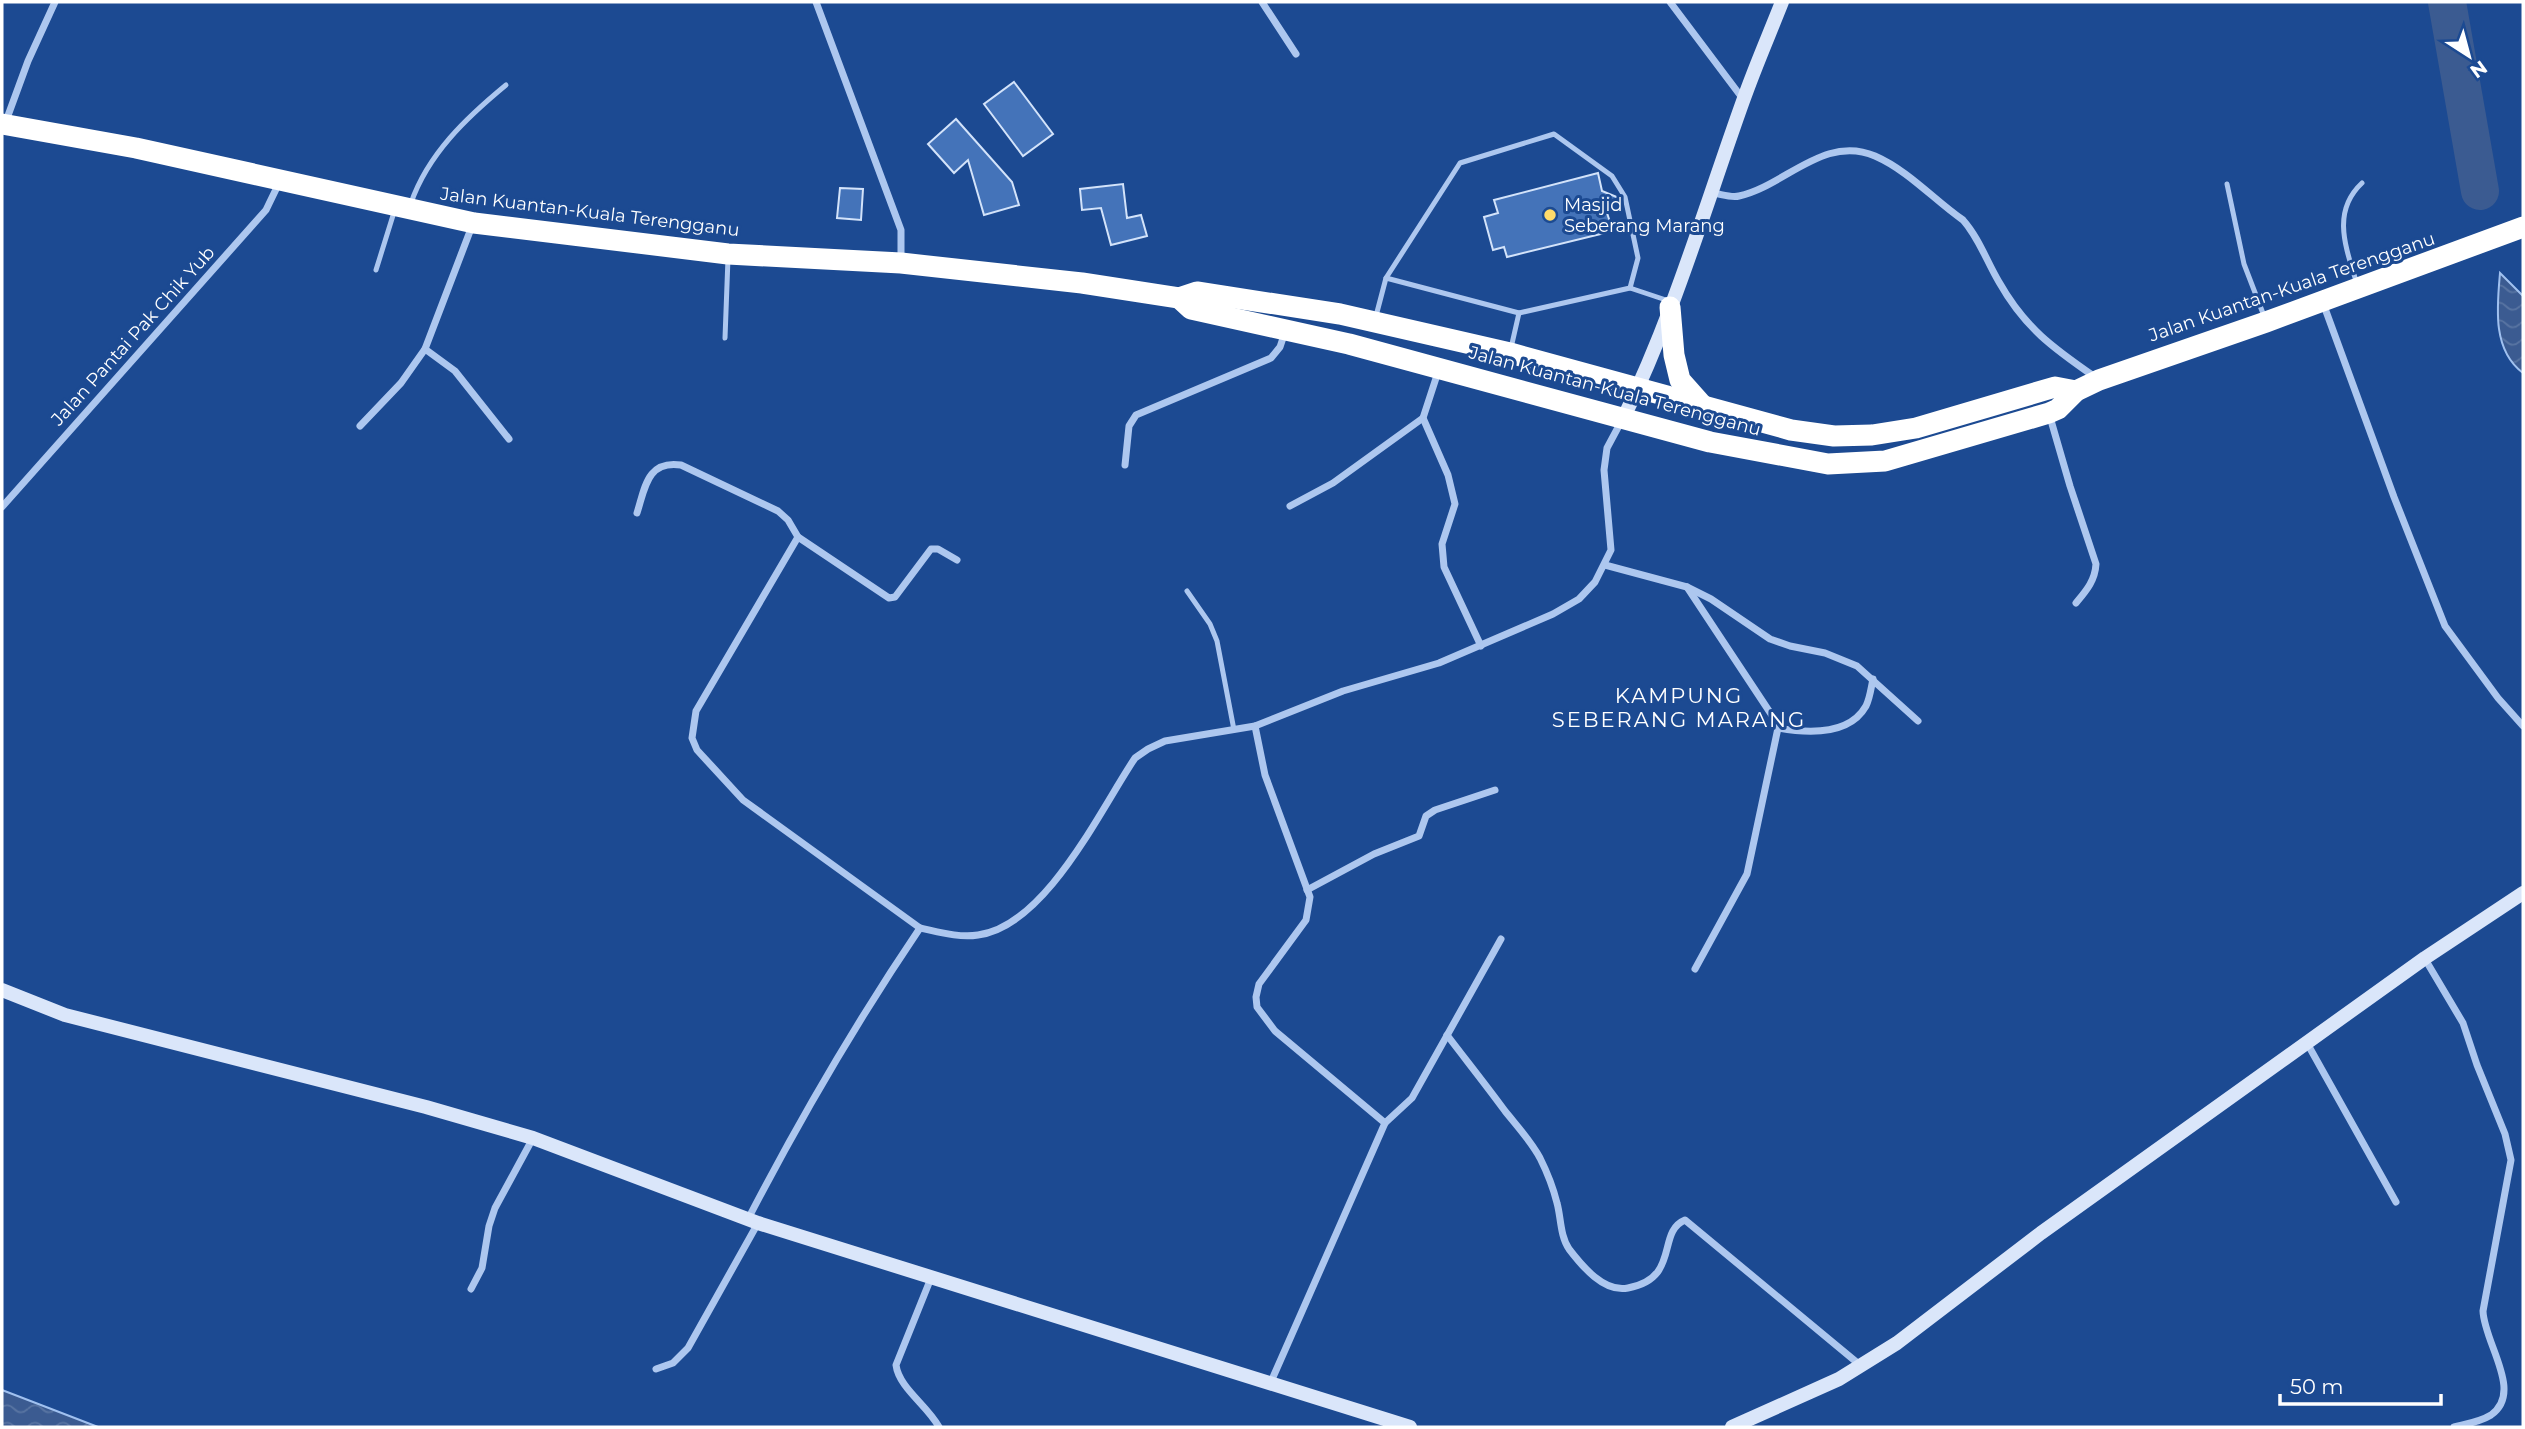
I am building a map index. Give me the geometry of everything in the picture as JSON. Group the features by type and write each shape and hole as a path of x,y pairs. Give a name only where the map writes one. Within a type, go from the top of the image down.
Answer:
{"highway":[{"name":"Jalan Kuantan-Kuala Terengganu","path":"3,124 136,148 474,223 728,254 901,263 1179,298 1197,292 1340,314 1510,353 1791,430 1834,436 1872,435 1916,428 2054,387 2076,391"},
{"name":"Jalan Kuantan-Kuala Terengganu","path":"1179,298 1191,309 1349,344 1710,442 1828,464 1851,464 1885,461 2049,413 2058,409 2076,391 2099,380 2464,251 2523,227"},
{"path":"1671,305 1674,355 1680,380 1704,408"}],"street":[{"path":"3,124 55,2"},
{"path":"816,2 901,230 901,263"},
{"path":"1262,2 1296,54"},
{"path":"1670,2 1744,100"},
{"path":"798,537 696,711 692,738 704,760 743,800 920,928 954,935 980,935 1000,928 1054,884 1135,758 1148,748 1165,741 1255,726 1343,691 1439,663 1553,614 1579,599 1595,582 1611,550 1604,470 1607,448 1638,388 1671,305 1782,2"},
{"path":"1713,192 1736,197 1756,190 1812,159 1840,151 1873,155 1890,164 1963,220 1972,230 1999,283 2031,327 2048,345 2099,380"},
{"name":"Jalan Pantai Pak Chik Yub","path":"2,507 266,210 281,180"},
{"path":"360,426 401,383 425,349 474,223"},
{"path":"2322,300 2394,497 2445,626 2498,698 2523,726"},
{"path":"1125,465 1129,426 1136,415 1271,358 1280,347 1285,331"},
{"path":"425,349 455,371 509,439"},
{"path":"1290,506 1333,483 1423,418 1440,368"},
{"path":"2049,413 2096,564 2089,587 2076,603"},
{"path":"1423,418 1448,475 1455,504 1442,544 1444,567 1481,646"},
{"path":"637,513 653,472 664,464 681,465 778,511 788,520 798,537 889,598 895,597 931,549 938,549 957,561"},
{"path":"1605,565 1687,587 1712,599 1770,639 1825,653 1857,666 1918,721"},
{"path":"1687,587 1775,720 1778,729 1747,874 1695,969"},
{"path":"1778,729 1818,732 1841,726 1856,717 1865,707 1873,679"},
{"path":"1255,726 1265,775 1307,890 1310,909 1307,920 1259,984 1257,1007 1275,1031 1385,1123"},
{"path":"1307,890 1374,854 1419,836 1426,816 1435,810 1494,790"},
{"path":"1732,1427 1827,1384 1897,1343 2041,1233 2425,958 2523,892"},
{"path":"656,1369 673,1363 688,1348 807,1110 920,928"},
{"path":"1270,1384 1385,1123 1412,1098 1502,939"},
{"path":"2425,958 2463,1023 2505,1134 2511,1160 2483,1311 2484,1326 2506,1390 2503,1402 2490,1416 2454,1427"},
{"path":"2,990 65,1015 426,1107 533,1138 753,1221 1270,1384 1381,1423 1410,1427"},
{"path":"1447,1035 1538,1155 1556,1199 1563,1238 1585,1267 1603,1283 1615,1289 1627,1288 1644,1283 1656,1275 1662,1268 1674,1228 1685,1220 1861,1365"},
{"path":"2307,1043 2396,1202"},
{"path":"471,1289 482,1268 495,1208 533,1138"},
{"path":"931,1278 896,1365 901,1379 923,1403 939,1427"}],"lane":[{"path":"376,270 402,208 450,136 467,117 506,85"},
{"path":"1375,323 1386,278 1460,163 1554,134 1612,176 1625,197 1638,258 1630,288"},
{"path":"2358,287 2347,254 2344,222 2348,200 2362,183"},
{"path":"2227,184 2244,264 2266,322"},
{"path":"725,338 728,254"},
{"path":"1386,278 1519,313 1630,288 1671,305"},
{"path":"1510,353 1519,313"},
{"path":"1187,591 1210,624 1217,641 1234,730"}],"water":[{"path":"2500,273 2523,296 2523,373 2513,363 2501,340 2498,314"},
{"path":"2,1390 98,1427 2,1427"}],"building":[{"path":"1014,82 1053,134 1023,156 984,104"},
{"path":"956,119 1012,182 1019,205 984,215 968,160 954,173 928,144"},
{"name":"Masjid Seberang Marang","path":"1598,173 1602,191 1619,198 1607,213 1613,231 1507,257 1504,247 1493,250 1484,217 1498,213 1494,200"},
{"path":"1123,184 1127,218 1141,215 1147,236 1111,245 1101,208 1082,210 1080,189"},
{"path":"840,188 863,189 861,220 837,218"}],"waterway":[{"path":"2447,2 2480,191"}],"place":[{"name":"Masjid Seberang Marang","path":"1550,215"}],"district":[{"name":"KAMPUNG SEBERANG MARANG","path":"1679,708"}]}
